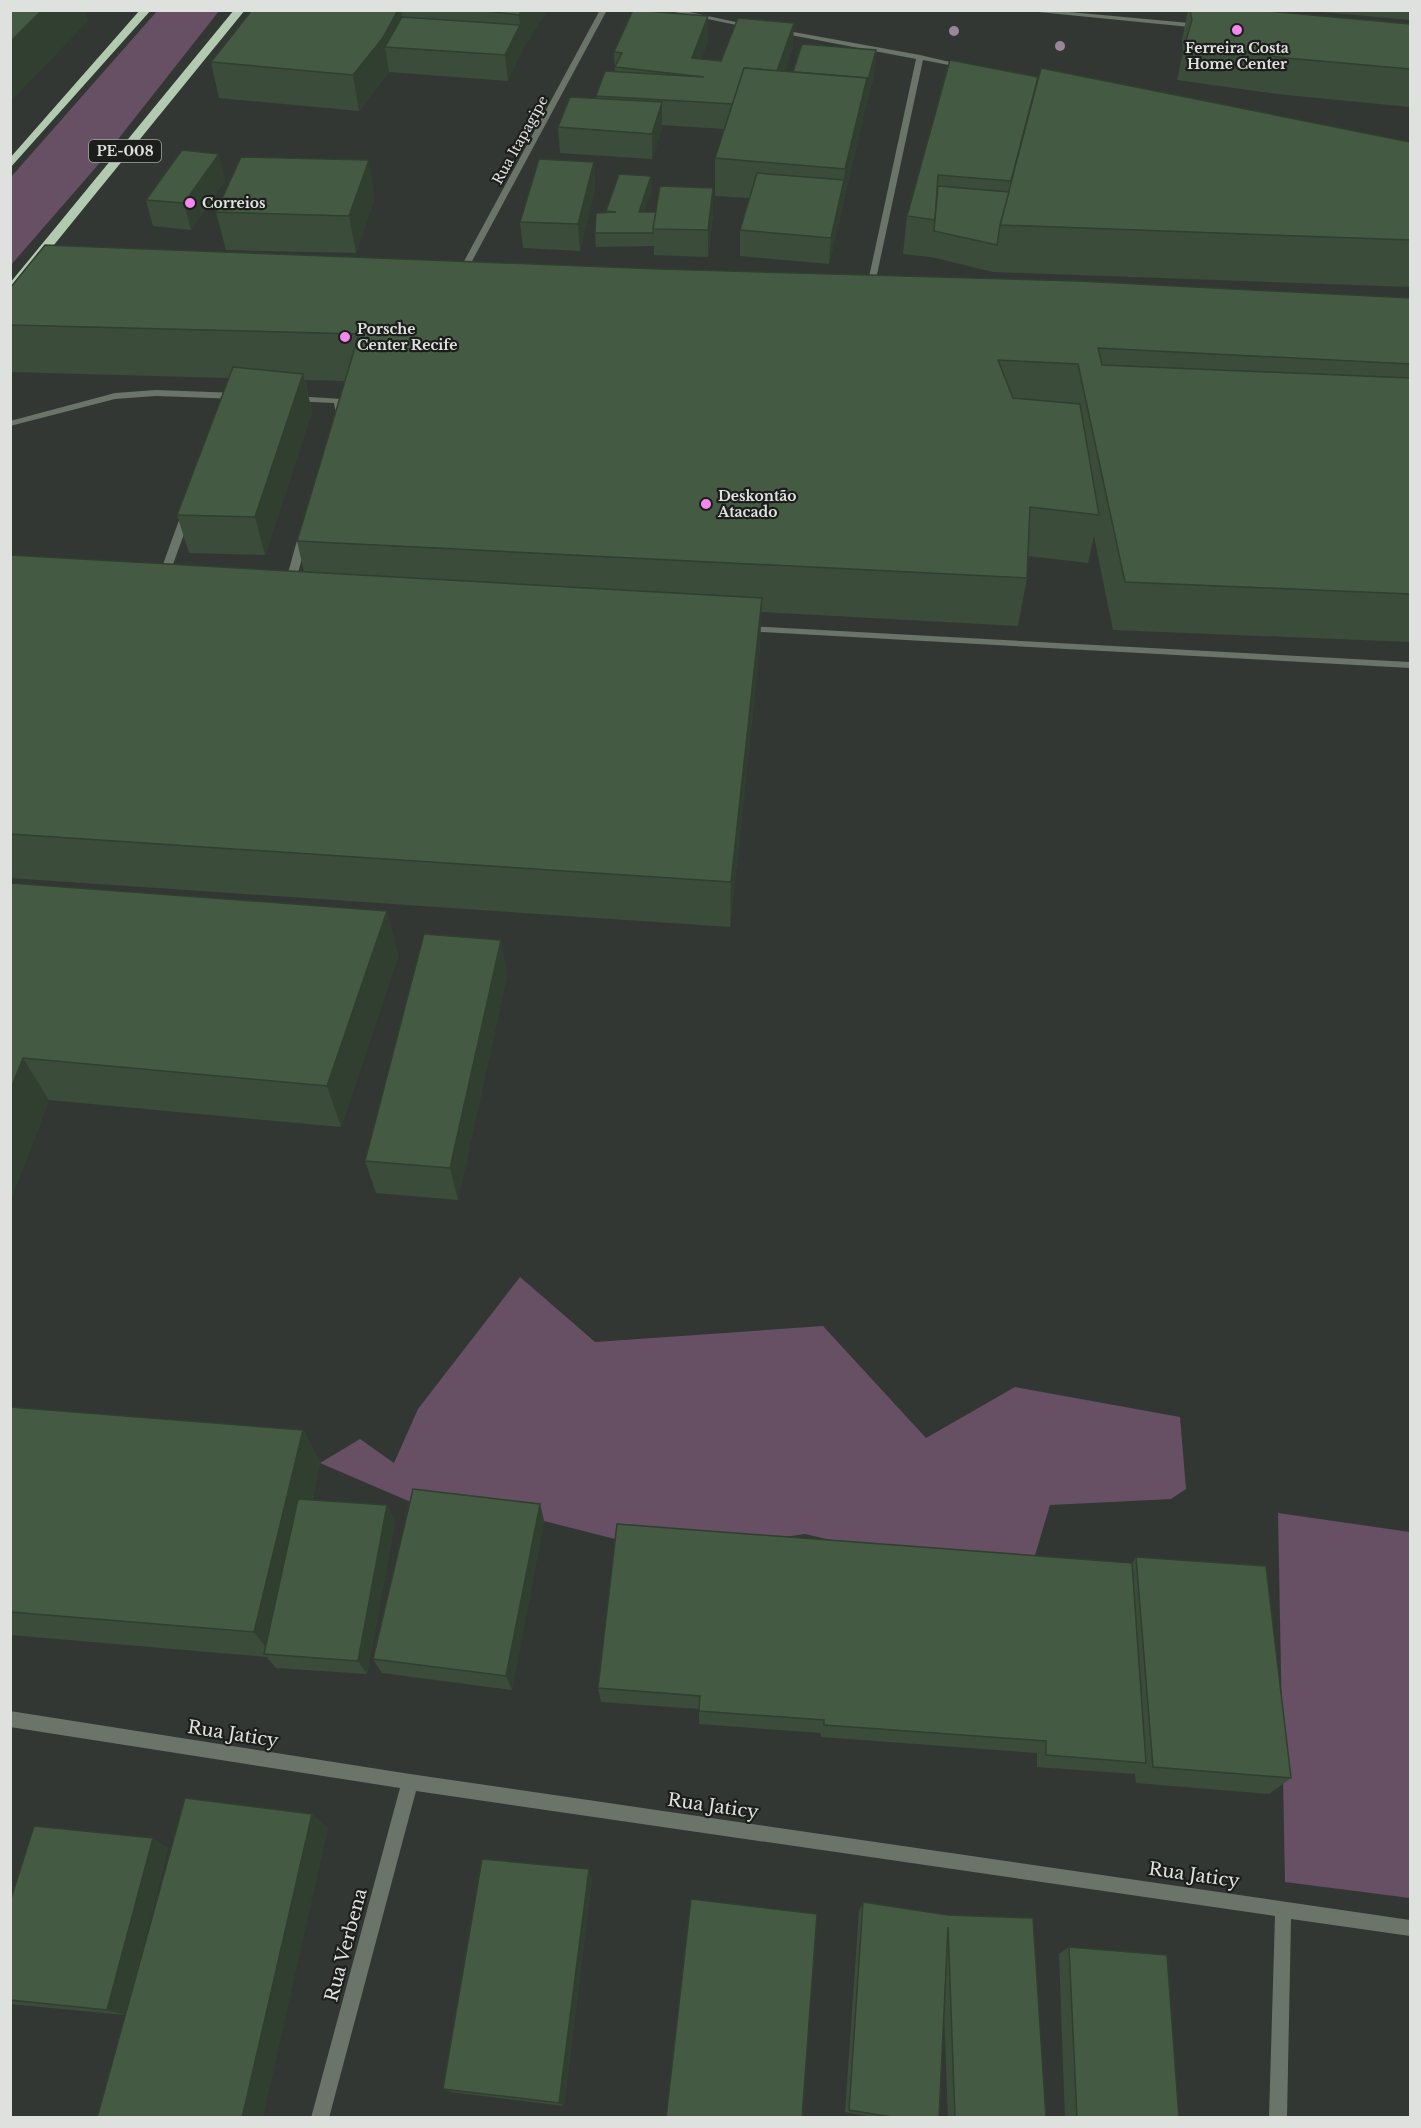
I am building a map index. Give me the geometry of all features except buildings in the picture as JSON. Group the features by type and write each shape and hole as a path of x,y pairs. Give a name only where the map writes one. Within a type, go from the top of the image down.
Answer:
{"highway":[{"path":"10,165 146,10"},
{"name":"PE-008","path":"10,291 42,261 240,10"}],"street":[{"name":"Rua Itapagipe","path":"469,281 457,281 604,10"},
{"path":"667,10 759,28"},
{"path":"1022,10 1211,27"},
{"path":"770,30 978,69"},
{"path":"869,294 920,57"},
{"path":"857,293 881,294"},
{"path":"10,424 115,396 156,393 250,396"},
{"path":"225,406 229,395"},
{"path":"283,398 338,400 341,411 338,422"},
{"path":"161,582 189,505"},
{"path":"287,593 307,525"},
{"path":"150,580 172,584"},
{"path":"734,628 1410,665"},
{"name":"Rua Jaticy","path":"10,1719 410,1782 1410,1928"},
{"name":"Rua Verbena","path":"320,2118 410,1782"},
{"path":"1278,2118 1283,1908"}],"shaded area":[{"path":"158,10 219,11 97,166 11,265 11,177"},
{"path":"520,1277 595,1342 823,1326 926,1438 1015,1387 1180,1417 1186,1489 1171,1499 1050,1505 1030,1572 938,1565 805,1534 714,1547 619,1540 544,1521 420,1506 320,1463 360,1439 394,1463 418,1409"},
{"path":"1278,1513 1410,1532 1410,1898 1285,1882"}],"place":[{"name":"Ferreira Costa Home Center","path":"1237,30"},
{"name":"Correios","path":"190,203"},
{"name":"Porsche Center Recife","path":"345,337"},
{"name":"Deskontão Atacado","path":"706,504"}]}
